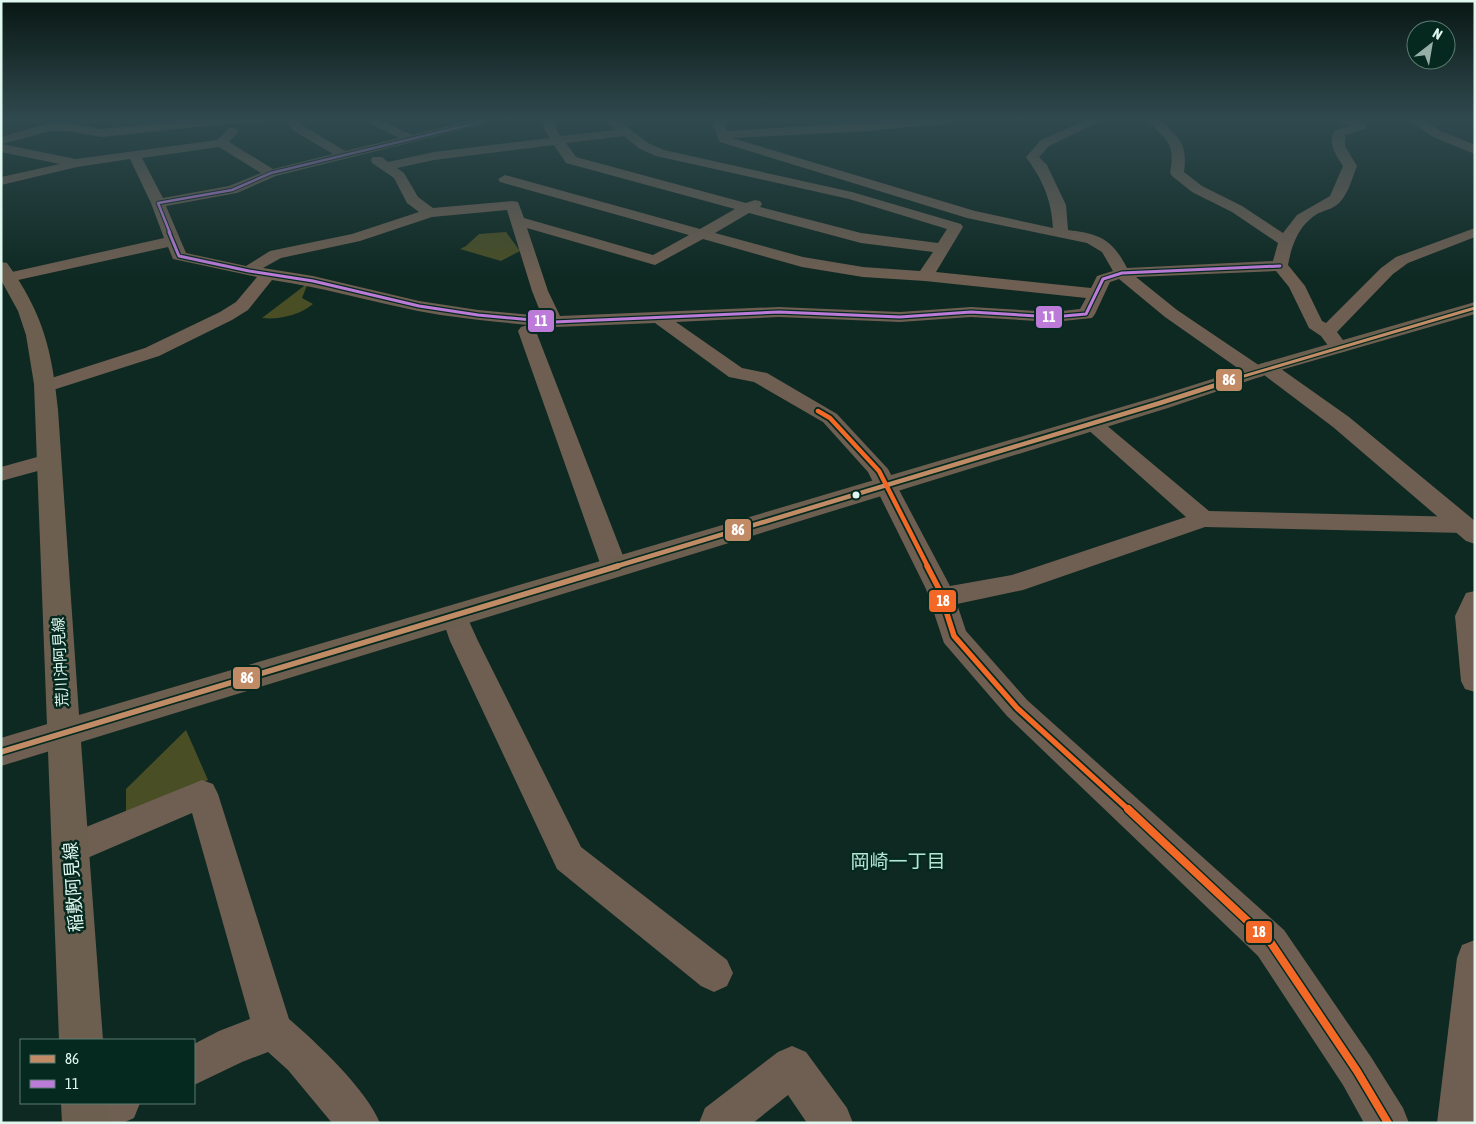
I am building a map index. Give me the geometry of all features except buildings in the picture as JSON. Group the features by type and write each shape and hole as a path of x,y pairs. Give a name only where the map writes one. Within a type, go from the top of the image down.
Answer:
{"main road":[{"name":"荒川沖阿見線","path":"4,270 29,314 39,345 46,386 48,462 64,733"},
{"path":"64,733 1160,403 1262,370 1333,340 1475,308"},
{"name":"稲敷阿見線","path":"64,733 82,1039"}],"street":[{"path":"1,181 47,171"},
{"path":"143,171 158,203 179,256 249,271 313,281 419,306 478,315 554,322 580,323 658,317 779,312 900,317 971,312 1053,318 1086,314 1103,279 1122,273 1280,266"},
{"path":"158,203 232,190 277,171"},
{"path":"394,171 399,176 412,200 430,213"},
{"path":"502,171 540,292 554,322"},
{"path":"607,171 861,238 942,248"},
{"path":"739,171 852,196 956,227 926,276"},
{"path":"830,171 972,215 1061,234 1076,235 1097,242 1109,249 1122,273 1181,321 1262,370 1341,422 1469,530"},
{"path":"1043,171 1059,205 1061,234"},
{"path":"1178,171 1197,189 1237,209 1285,241"},
{"path":"1348,171 1335,200 1308,213 1292,229 1285,241 1280,266 1296,286 1315,324 1333,340 1380,277 1402,260 1475,232"},
{"path":"505,179 802,262 863,272 926,276 1097,294"},
{"path":"518,221 655,260 789,183"},
{"path":"249,271 276,254 355,238 430,213 513,205"},
{"path":"4,270 174,241"},
{"path":"46,386 152,352 226,316 242,306 268,274"},
{"path":"658,317 736,373 760,377 830,418 880,471 885,486 898,507 942,597 954,636 1017,708 1271,943 1357,1071 1388,1123"},
{"path":"554,322 527,331 614,566"},
{"path":"1092,423 1203,518"},
{"path":"1,474 48,462"},
{"path":"942,597 1014,584 1203,518 1469,530"},
{"path":"1475,600 1468,616 1475,681"},
{"path":"454,615 464,642 569,858 714,973"},
{"path":"1,752 64,733"},
{"path":"71,849 202,794 273,1031 302,1056 359,1123"},
{"path":"1458,1123 1475,958"},
{"path":"195,1064 233,1045 273,1031"},
{"path":"720,1123 792,1066 832,1123"}],"green space":[{"path":"506,232 520,251 501,261 460,249 479,234"},
{"path":"308,283 302,298 313,304 308,308 289,316 262,318"},
{"path":"186,730 208,780 126,816 126,789"}],"transit line":[{"name":"11","path":"277,171 232,190 158,203 179,256 249,271 313,281 419,306 478,315 554,322 779,312 900,317 971,312 1053,317 1086,314 1103,279 1122,273 1280,266"},
{"name":"86","path":"1,752 1160,403 1267,368 1475,308"},
{"name":"18","path":"818,411 830,418 879,471 939,589 954,636 1017,708 1271,943 1357,1071 1388,1123"}],"district":[{"name":"岡崎一丁目","path":"898,861"}]}
